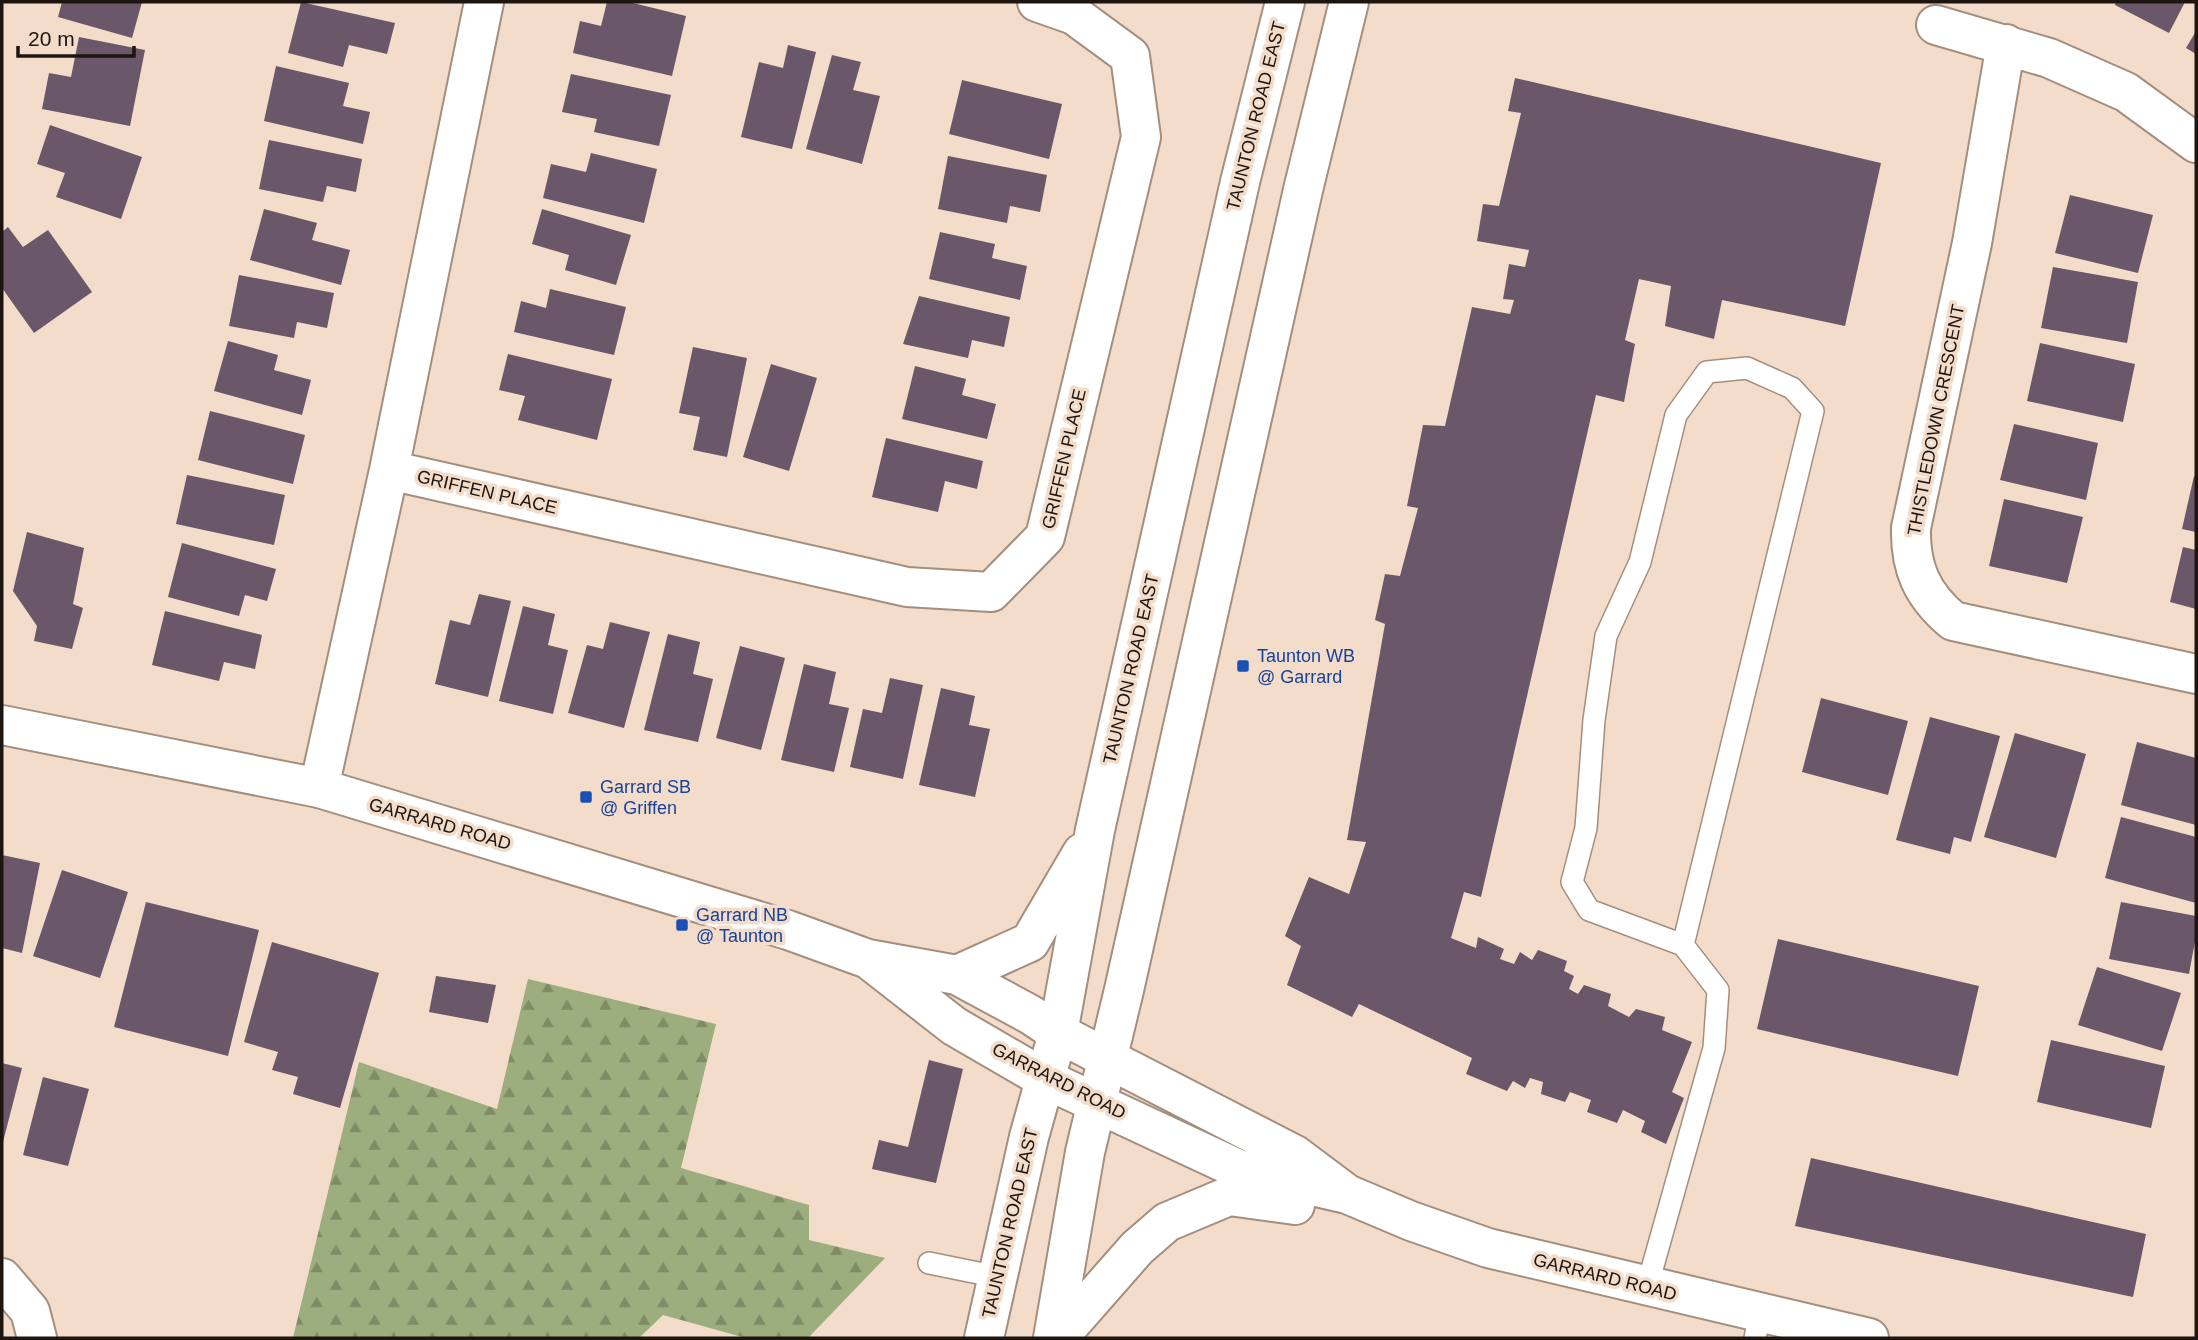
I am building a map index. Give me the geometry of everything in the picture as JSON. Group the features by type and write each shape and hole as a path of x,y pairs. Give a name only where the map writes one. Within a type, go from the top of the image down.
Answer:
{"street":[{"path":"319,788 389,470 484,2"},
{"name":"GRIFFEN PLACE","path":"389,470 907,587 991,592 1045,537 1141,137 1130,56 1074,15 1037,2"},
{"name":"TAUNTON ROAD EAST","path":"984,1338 1058,1033 1095,830 1240,182 1284,2"},
{"path":"1055,1338 1096,1101 1300,203 1349,2"},
{"path":"1936,24 2049,58 2126,92 2196,143"},
{"name":"THISTLEDOWN CRESCENT","path":"2006,44 1972,243 1911,528 1910,554 1918,580 1933,604 1953,621 2196,674"},
{"name":"GARRARD ROAD","path":"2,725 319,788 788,930 868,959 957,975 1031,1014 1058,1033 1295,1155 1347,1194"},
{"path":"957,975 1030,942 1095,830"},
{"name":"GARRARD ROAD","path":"868,959 954,1026 1045,1079 1238,1169 1347,1194 1411,1221 1488,1248 1647,1287 1757,1326 1868,1338"},
{"path":"1055,1338 1137,1248 1167,1222 1229,1196 1411,1221"},
{"path":"2,1278 30,1311 37,1338"}],"lane":[{"path":"1647,1287 1714,1048 1718,990 1683,945 1589,910 1572,881 1586,828 1594,720 1606,636 1640,562 1676,415 1707,372 1746,368 1792,388 1813,411 1683,945"},
{"path":"929,1263 998,1277"}],"green space":[{"path":"528,979 716,1024 681,1168 809,1205 809,1240 885,1258 808,1338 746,1338 663,1315 639,1338 293,1338 359,1062 497,1109"}],"building":[{"path":"62,2 142,2 132,38 58,17"},
{"path":"301,2 395,23 387,54 349,45 343,67 288,53"},
{"path":"607,2 629,2 686,16 672,76 573,53 580,21 601,26"},
{"path":"2116,2 2185,2 2169,33 2115,5"},
{"path":"2196,31 2196,54 2186,48"},
{"path":"79,37 145,50 130,126 42,109 49,73 71,77"},
{"path":"788,45 816,52 792,149 741,137 759,62 783,68"},
{"path":"832,55 861,62 853,90 880,96 862,164 806,149"},
{"path":"276,66 349,83 343,106 370,112 363,144 264,121"},
{"path":"571,74 671,95 659,146 594,132 597,119 562,112"},
{"path":"1515,78 1881,163 1845,326 1722,300 1714,339 1665,326 1671,286 1639,279 1625,340 1635,344 1624,402 1596,395 1481,897 1464,892 1451,938 1476,948 1478,937 1504,949 1500,959 1514,964 1520,952 1532,960 1538,950 1567,961 1564,971 1574,976 1569,989 1578,994 1584,985 1611,994 1608,1006 1629,1017 1636,1009 1665,1017 1662,1030 1692,1042 1672,1092 1684,1098 1666,1144 1641,1132 1645,1121 1623,1110 1617,1123 1587,1112 1591,1100 1570,1092 1565,1102 1541,1094 1543,1082 1530,1078 1525,1088 1513,1081 1507,1091 1466,1074 1472,1058 1359,1004 1352,1017 1287,985 1301,946 1285,936 1309,877 1349,894 1366,842 1347,840 1385,624 1375,620 1385,574 1400,576 1418,508 1407,506 1423,425 1445,426 1472,307 1510,314 1514,300 1503,299 1509,264 1525,267 1529,250 1477,241 1483,204 1499,206 1521,113 1508,111"},
{"path":"962,80 1062,104 1049,159 949,134"},
{"path":"50,125 142,157 121,219 56,197 65,173 37,164"},
{"path":"269,140 362,159 356,192 327,186 323,202 259,189"},
{"path":"591,153 657,169 644,223 543,198 551,164 586,172"},
{"path":"948,156 1047,175 1040,212 1010,206 1007,223 938,209"},
{"path":"2070,195 2153,215 2138,273 2055,253"},
{"path":"264,209 317,223 312,240 350,250 341,285 250,260"},
{"path":"542,209 631,235 616,285 565,270 569,255 532,244"},
{"path":"8,227 23,247 48,230 92,292 34,333 2,288 2,232"},
{"path":"940,232 995,244 992,258 1027,266 1020,300 929,279"},
{"path":"2053,267 2138,282 2127,343 2041,328"},
{"path":"239,275 334,293 327,328 297,322 294,338 229,326"},
{"path":"550,289 626,307 614,355 514,332 521,301 546,308"},
{"path":"919,296 1010,317 1004,347 972,340 968,358 903,344"},
{"path":"228,341 278,355 274,370 311,380 302,415 214,391"},
{"path":"2040,343 2135,364 2123,422 2027,401"},
{"path":"693,347 747,358 727,457 693,450 700,417 679,413"},
{"path":"508,354 612,379 597,440 518,420 525,396 499,390"},
{"path":"771,364 817,378 789,471 743,457"},
{"path":"915,366 966,379 962,395 996,404 987,439 902,419"},
{"path":"210,411 305,435 293,484 198,460"},
{"path":"2014,424 2098,443 2086,500 2000,480"},
{"path":"886,438 983,461 977,489 945,481 938,512 872,497"},
{"path":"187,475 285,495 274,545 176,524"},
{"path":"2194,476 2196,477 2196,532 2182,529"},
{"path":"2004,499 2083,517 2067,583 1989,566"},
{"path":"27,532 84,548 73,604 83,608 72,649 34,641 37,626 13,591"},
{"path":"182,543 276,569 267,601 245,595 239,616 168,597"},
{"path":"2183,547 2196,550 2196,609 2170,602"},
{"path":"479,594 511,601 488,697 435,684 450,620 470,625"},
{"path":"523,606 555,614 548,645 568,650 553,714 499,701"},
{"path":"165,611 262,635 255,669 224,662 219,681 152,665"},
{"path":"610,622 650,632 624,728 568,713 587,645 603,649"},
{"path":"668,634 700,642 693,674 713,679 698,742 644,730"},
{"path":"740,646 785,658 761,750 716,738"},
{"path":"804,664 836,672 829,704 849,708 834,772 781,760"},
{"path":"890,678 923,685 903,779 850,767 863,709 882,713"},
{"path":"941,688 975,696 969,725 990,729 975,797 919,785"},
{"path":"1821,698 1908,721 1888,795 1802,772"},
{"path":"1930,717 2000,736 1971,842 1954,837 1950,854 1896,840"},
{"path":"2015,733 2086,754 2056,858 1984,837"},
{"path":"2137,742 2196,758 2196,825 2121,805"},
{"path":"2121,817 2196,837 2196,903 2105,878"},
{"path":"2,855 40,863 22,953 2,948"},
{"path":"62,870 128,892 100,978 33,956"},
{"path":"146,902 259,930 228,1056 114,1027"},
{"path":"2121,902 2196,916 2196,936 2189,974 2109,959"},
{"path":"1778,939 1979,986 1958,1076 1757,1029"},
{"path":"272,942 379,973 340,1108 293,1094 298,1077 272,1070 278,1052 244,1042"},
{"path":"2097,967 2181,993 2162,1051 2078,1025"},
{"path":"436,976 496,985 488,1023 429,1012"},
{"path":"2051,1040 2165,1066 2151,1128 2037,1102"},
{"path":"929,1060 963,1069 936,1183 872,1169 879,1140 908,1147"},
{"path":"2,1063 22,1068 3,1142 2,1142"},
{"path":"43,1077 89,1089 68,1166 23,1155"},
{"path":"1811,1158 2146,1234 2133,1297 1795,1226"}],"place":[{"name":"Taunton WB @ Garrard","path":"1243,666"},
{"name":"Garrard SB @ Griffen","path":"586,797"},
{"name":"Garrard NB @ Taunton","path":"682,925"}]}
